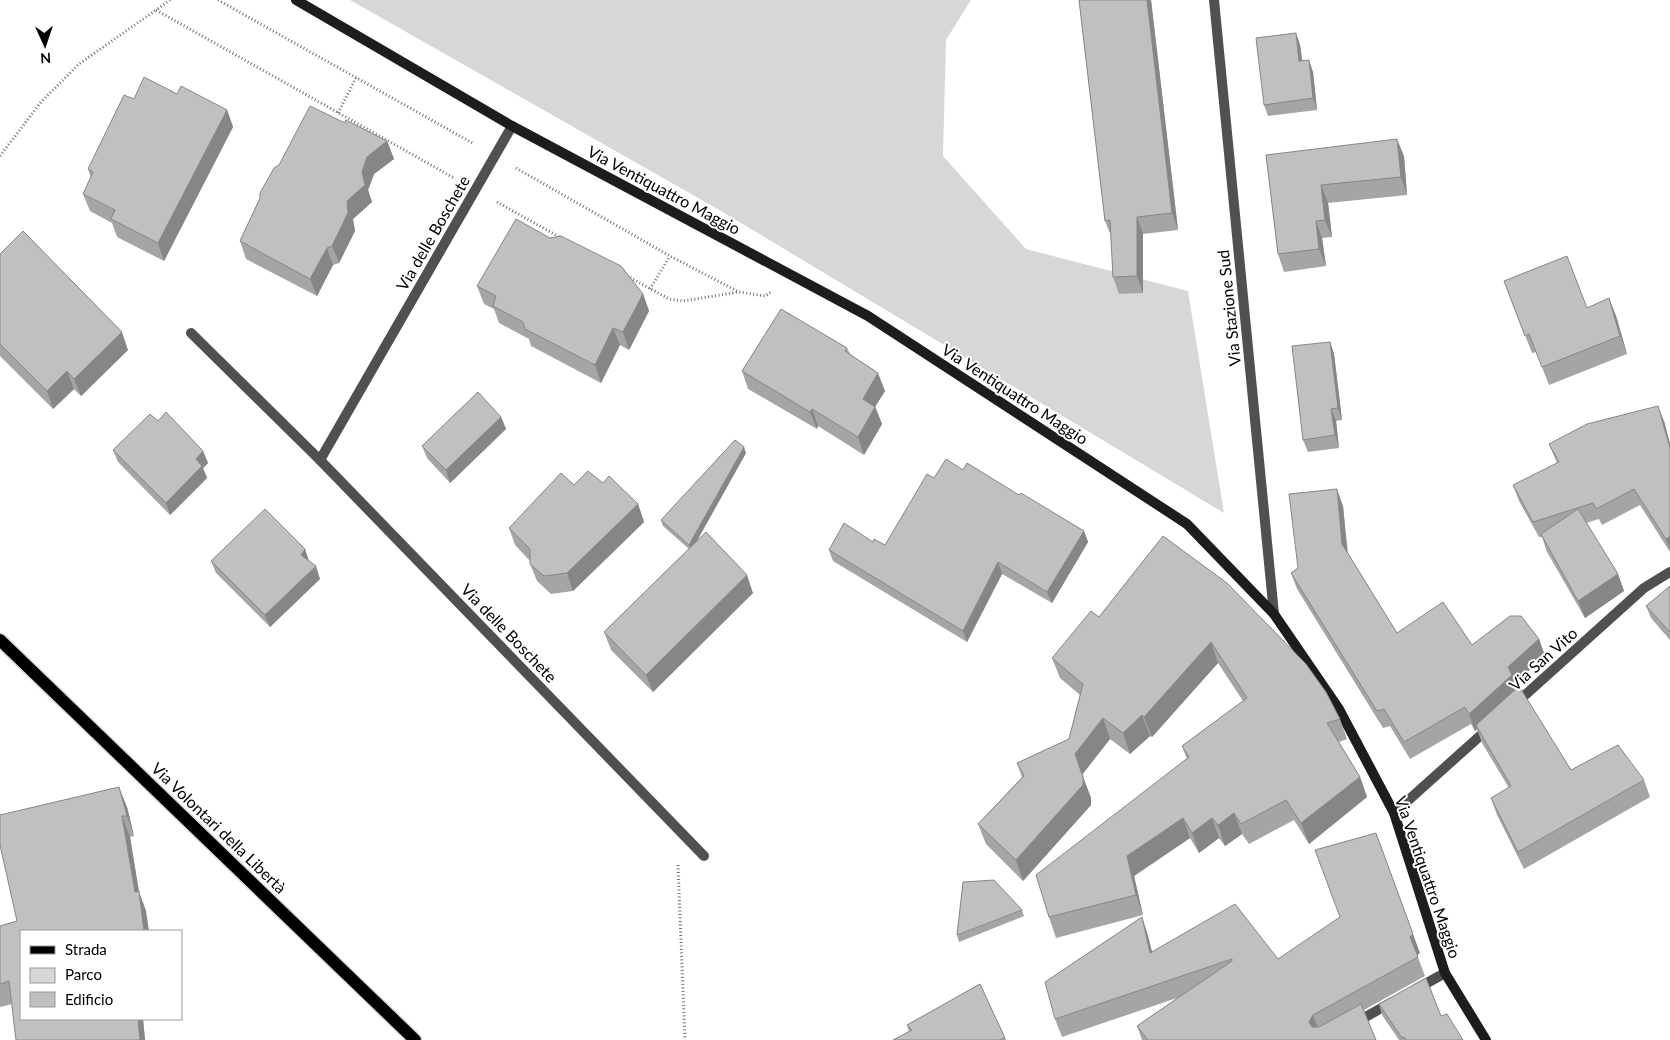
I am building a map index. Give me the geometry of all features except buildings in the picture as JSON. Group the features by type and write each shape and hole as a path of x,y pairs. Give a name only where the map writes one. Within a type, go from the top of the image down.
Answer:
{"main road":[{"name":"Via Volontari della Libertà","path":"0,640 414,1040"}],"street":[{"name":"Via Ventiquattro Maggio","path":"296,0 512,126 868,316 1186,524 1274,614 1339,709 1394,813 1445,973 1486,1040"},
{"name":"Via Stazione Sud","path":"1214,0 1274,614"},
{"name":"Via delle Boschete","path":"320,460 512,126"},
{"name":"Via delle Boschete","path":"191,333 320,460 704,856"},
{"name":"Via San Vito","path":"1394,813 1644,588 1670,572"},
{"path":"1349,1026 1445,973"}],"path":[{"path":"0,156 41,102 79,64 170,0"},
{"path":"156,10 567,242"},
{"path":"338,113 356,78"},
{"path":"650,289 670,256"},
{"path":"625,275 669,299 683,301 740,292"},
{"path":"676,827 686,1040"}],"green space":[{"path":"350,0 971,0 946,40 943,156 1026,249 1188,291 1224,513 721,211"}]}
